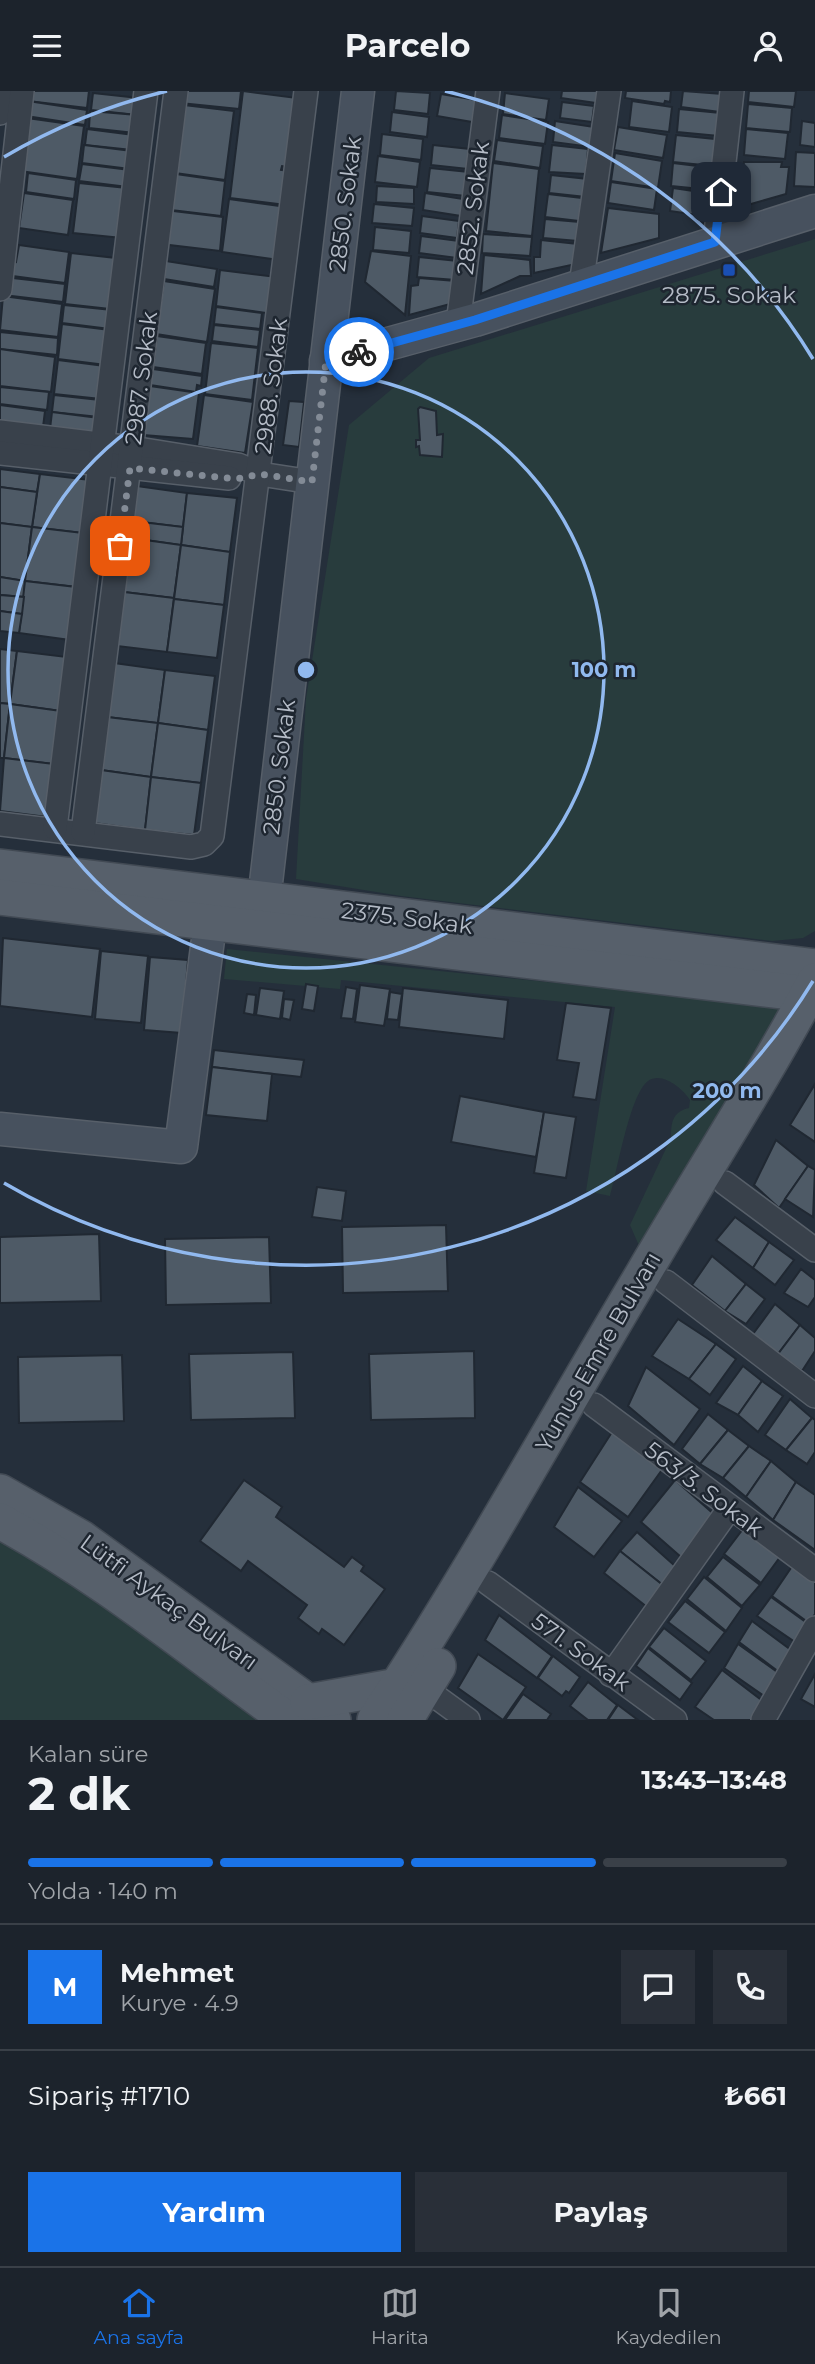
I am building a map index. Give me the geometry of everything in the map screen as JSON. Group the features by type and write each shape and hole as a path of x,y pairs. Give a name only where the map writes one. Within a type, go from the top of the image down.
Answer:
{"main road":[{"name":"2375. Sokak","path":"0,867 263,914 813,985"},
{"name":"2375. Sokak","path":"0,897 210,924 263,914"},
{"name":"Yunus Emre Bulvarı","path":"375,1720 411,1687 524,1502 813,985"},
{"name":"Yunus Emre Bulvarı","path":"524,1502 594,1405 815,1031"},
{"name":"Lütfi Aykaç Bulvarı","path":"0,1492 81,1538 310,1714"},
{"path":"0,1521 43,1545 310,1714 411,1687"},
{"name":"Yunus Emre Bulvarı","path":"405,1720 411,1687"}],"street":[{"path":"0,113 3,91"},
{"path":"0,289 22,91"},
{"name":"2987. Sokak","path":"55,828 146,91"},
{"name":"2987. Sokak","path":"83,832 176,91"},
{"name":"2988. Sokak","path":"83,832 191,847 204,844 212,836 216,823 306,91"},
{"name":"2850. Sokak","path":"263,914 358,91"},
{"name":"2852. Sokak","path":"458,324 488,91"},
{"path":"581,285 609,91"},
{"path":"715,242 732,91"},
{"path":"326,361 458,324 815,211"},
{"path":"0,432 103,454 238,465 260,474 312,482"},
{"path":"0,453 103,454"},
{"path":"0,824 83,832"},
{"path":"0,1129 181,1147 210,924"},
{"path":"725,1183 815,1250"},
{"path":"666,1282 815,1396"},
{"name":"563/3. Sokak","path":"594,1405 729,1509 815,1570"},
{"path":"611,1675 729,1509"},
{"name":"571. Sokak","path":"478,1577 675,1720"},
{"path":"763,1720 815,1628"},
{"path":"411,1687 468,1720"}],"green space":[{"path":"815,239 815,931 803,938 772,941 401,896 296,879 306,699 349,425 429,358"},
{"path":"227,949 780,1006 781,1020 640,1248 630,1225 671,1138 674,1119 679,1112 689,1108 690,1100 666,1080 654,1078 648,1081 635,1101 610,1196 586,1191 615,1007 341,980 340,989 224,979"},
{"path":"0,1541 83,1590 260,1720 0,1720"}],"building":[{"path":"29,91 89,91 87,108 28,101"},
{"path":"181,91 241,91 239,109 180,103"},
{"path":"243,91 297,98 289,167 282,166 281,170 290,171 286,205 230,198"},
{"path":"396,91 430,93 428,114 394,110"},
{"path":"562,91 598,91 596,103 561,98"},
{"path":"626,91 671,91 670,102 665,101 664,104 625,98"},
{"path":"683,91 723,94 720,112 681,107"},
{"path":"749,91 796,91 794,107 748,102"},
{"path":"93,93 139,98 137,115 91,110"},
{"path":"505,93 549,99 546,120 503,114"},
{"path":"441,94 482,101 478,123 437,116"},
{"path":"28,101 87,110 85,125 26,116"},
{"path":"632,101 672,107 669,132 629,127"},
{"path":"562,102 594,106 592,122 560,118"},
{"path":"748,104 792,108 790,132 746,128"},
{"path":"184,105 234,111 225,180 175,173"},
{"path":"679,109 721,113 719,136 677,132"},
{"path":"90,111 137,115 135,133 89,128"},
{"path":"392,112 429,117 427,137 390,132"},
{"path":"502,115 548,122 545,144 499,138"},
{"path":"27,118 84,126 77,179 20,171"},
{"path":"555,121 594,127 591,147 553,142"},
{"path":"802,121 815,123 815,147 800,145"},
{"path":"618,127 667,135 663,158 614,150"},
{"path":"87,129 134,135 132,150 85,145"},
{"path":"746,129 788,133 785,159 744,155"},
{"path":"382,134 423,139 421,160 380,155"},
{"path":"676,135 715,139 713,166 673,162"},
{"path":"497,140 543,146 540,168 494,161"},
{"path":"84,145 132,151 130,169 82,163"},
{"path":"433,145 470,149 468,169 431,165"},
{"path":"552,145 588,149 586,174 549,172"},
{"path":"796,152 815,153 815,187 794,186"},
{"path":"615,153 662,161 658,188 611,181"},
{"path":"378,156 420,162 417,187 375,182"},
{"path":"744,162 782,162 781,167 789,167 786,194 737,208"},
{"path":"493,163 539,169 532,236 486,231"},
{"path":"673,163 714,168 711,190 671,186"},
{"path":"82,164 130,170 128,187 79,181"},
{"path":"430,168 469,172 466,196 427,192"},
{"path":"28,173 76,180 74,199 26,192"},
{"path":"176,174 225,181 221,216 171,210"},
{"path":"551,175 588,179 586,197 549,193"},
{"path":"611,182 657,189 654,210 608,203"},
{"path":"79,183 127,188 122,238 73,233"},
{"path":"377,186 414,188 414,204 376,202"},
{"path":"673,188 707,193 704,216 670,211"},
{"path":"24,193 73,200 68,235 19,228"},
{"path":"425,193 463,199 461,216 423,210"},
{"path":"548,194 582,198 579,221 545,217"},
{"path":"229,199 287,207 279,260 222,252"},
{"path":"374,204 414,208 412,226 372,223"},
{"path":"608,208 659,214 659,238 601,253"},
{"path":"165,210 223,217 220,251 161,244"},
{"path":"422,216 459,221 457,238 420,233"},
{"path":"545,219 580,222 578,241 543,238"},
{"path":"375,227 411,231 409,253 373,250"},
{"path":"483,234 532,237 530,256 482,253"},
{"path":"421,236 459,241 457,258 419,253"},
{"path":"541,240 578,244 576,264 534,273 534,257 540,257"},
{"path":"19,245 69,252 65,283 5,275 7,260 16,262"},
{"path":"371,251 411,256 405,315 365,282"},
{"path":"71,253 116,258 110,309 65,304"},
{"path":"484,255 530,260 531,276 520,276 481,294"},
{"path":"419,257 458,261 456,280 417,277"},
{"path":"166,261 217,269 214,287 164,279"},
{"path":"220,270 277,277 273,314 216,306"},
{"path":"4,277 65,284 63,302 3,295"},
{"path":"419,278 456,281 454,303 409,315 411,286 418,285"},
{"path":"164,281 215,289 207,342 156,334"},
{"path":"3,296 62,304 58,337 0,330"},
{"path":"64,305 112,310 110,329 62,323"},
{"path":"216,307 262,313 260,329 214,324"},
{"path":"62,324 110,330 106,365 58,359"},
{"path":"214,325 260,330 258,347 212,341"},
{"path":"0,332 58,338 57,355 0,349"},
{"path":"157,336 206,343 202,374 153,367"},
{"path":"211,343 258,348 252,400 205,394"},
{"path":"0,349 55,357 51,392 0,386"},
{"path":"58,360 105,366 101,399 54,394"},
{"path":"153,369 202,376 201,386 197,385 196,392 150,385"},
{"path":"150,386 199,393 193,439 143,435"},
{"path":"0,387 49,392 47,410 0,404"},
{"path":"54,395 100,400 99,417 52,412"},
{"path":"204,395 253,402 245,453 197,446"},
{"path":"289,401 304,402 299,447 283,445"},
{"path":"0,405 45,411 43,427 0,422"},
{"path":"420,407 436,411 437,435 443,434 442,457 420,455 419,446 416,447 416,440 420,440"},
{"path":"52,412 99,418 97,434 50,429"},
{"path":"0,469 40,474 37,492 0,487"},
{"path":"40,474 90,480 83,533 32,527"},
{"path":"137,486 187,493 183,527 133,521"},
{"path":"0,487 37,492 32,527 0,523"},
{"path":"187,493 237,498 230,552 181,545"},
{"path":"133,521 183,527 181,545 131,538"},
{"path":"0,523 32,527 25,581 0,577"},
{"path":"32,527 83,533 76,587 25,581"},
{"path":"131,538 181,545 174,598 124,592"},
{"path":"181,545 230,552 224,605 174,599"},
{"path":"0,577 25,581 24,597 0,595"},
{"path":"25,581 76,587 70,640 19,633"},
{"path":"124,592 174,598 167,652 117,646"},
{"path":"0,595 24,597 22,614 0,611"},
{"path":"174,599 224,605 217,658 167,652"},
{"path":"0,611 22,614 19,633 0,631"},
{"path":"0,649 17,651 10,704 0,703"},
{"path":"17,651 67,657 61,711 10,704"},
{"path":"114,663 165,670 158,723 107,717"},
{"path":"165,670 215,676 208,730 158,723"},
{"path":"0,703 10,704 4,758 0,758"},
{"path":"10,704 61,711 54,764 4,758"},
{"path":"107,717 158,723 151,777 101,770"},
{"path":"158,723 208,730 201,783 151,777"},
{"path":"4,758 54,764 47,817 0,811"},
{"path":"101,770 151,777 145,830 94,823"},
{"path":"151,777 201,783 194,835 145,830"},
{"path":"3,938 100,949 92,1017 0,1006"},
{"path":"101,951 148,956 141,1023 95,1019"},
{"path":"150,957 188,960 182,1033 144,1030"},
{"path":"306,984 318,986 314,1011 302,1009"},
{"path":"360,985 390,989 384,1026 355,1022"},
{"path":"346,987 357,989 353,1019 341,1018"},
{"path":"260,988 284,991 280,1019 256,1015"},
{"path":"403,988 508,1000 504,1039 399,1027"},
{"path":"390,992 402,994 398,1020 387,1019"},
{"path":"247,994 256,995 254,1015 244,1013"},
{"path":"284,999 294,1000 290,1020 282,1018"},
{"path":"566,1003 611,1008 596,1100 573,1097 579,1063 557,1060"},
{"path":"214,1050 304,1060 301,1077 212,1067"},
{"path":"212,1067 272,1074 267,1121 206,1115"},
{"path":"815,1084 815,1142 790,1125"},
{"path":"460,1096 544,1112 536,1157 451,1142"},
{"path":"544,1112 576,1117 566,1178 534,1173"},
{"path":"776,1140 808,1166 779,1208 754,1185"},
{"path":"808,1166 815,1170 813,1217 785,1199"},
{"path":"317,1187 346,1191 342,1221 312,1217"},
{"path":"735,1217 769,1242 753,1268 716,1240"},
{"path":"446,1225 448,1291 343,1293 342,1227"},
{"path":"99,1234 101,1301 0,1303 0,1237"},
{"path":"269,1237 271,1303 166,1305 165,1239"},
{"path":"769,1242 794,1260 775,1285 753,1268"},
{"path":"712,1256 746,1284 725,1311 692,1285"},
{"path":"801,1269 815,1280 815,1297 808,1307 784,1293"},
{"path":"746,1284 765,1299 746,1324 725,1311"},
{"path":"775,1304 800,1325 778,1354 753,1334"},
{"path":"678,1319 716,1344 689,1379 652,1356"},
{"path":"800,1325 815,1338 815,1351 802,1371 778,1354"},
{"path":"716,1344 736,1359 710,1395 689,1379"},
{"path":"474,1351 475,1418 371,1420 369,1354"},
{"path":"293,1352 295,1418 191,1420 189,1354"},
{"path":"122,1355 124,1421 19,1423 18,1357"},
{"path":"743,1366 762,1381 738,1415 716,1403"},
{"path":"646,1367 700,1409 674,1445 628,1406"},
{"path":"762,1381 783,1396 758,1432 738,1415"},
{"path":"790,1399 812,1418 786,1450 765,1435"},
{"path":"708,1414 728,1430 700,1464 682,1449"},
{"path":"812,1418 815,1420 815,1452 807,1464 786,1450"},
{"path":"614,1429 664,1467 628,1517 580,1482"},
{"path":"728,1430 749,1446 723,1478 700,1464"},
{"path":"749,1446 771,1461 746,1497 723,1478"},
{"path":"771,1461 796,1482 773,1520 746,1497"},
{"path":"244,1480 282,1507 276,1517 344,1567 352,1557 364,1566 361,1571 385,1589 344,1645 322,1629 319,1634 298,1618 307,1605 248,1561 241,1571 200,1541"},
{"path":"675,1480 716,1516 681,1557 641,1522"},
{"path":"796,1482 815,1495 815,1550 773,1520"},
{"path":"578,1487 622,1521 594,1557 554,1527"},
{"path":"743,1529 780,1557 761,1583 724,1554"},
{"path":"637,1532 675,1566 664,1586 620,1551"},
{"path":"620,1551 664,1586 647,1607 604,1573"},
{"path":"723,1557 760,1585 742,1606 707,1577"},
{"path":"793,1565 815,1581 815,1614 809,1623 772,1596"},
{"path":"704,1577 742,1608 726,1631 687,1599"},
{"path":"771,1597 807,1623 795,1642 757,1616"},
{"path":"685,1601 725,1632 709,1653 668,1622"},
{"path":"499,1615 552,1656 537,1678 485,1640"},
{"path":"752,1621 791,1650 779,1672 739,1642"},
{"path":"664,1628 706,1661 691,1680 649,1647"},
{"path":"738,1644 780,1674 767,1698 724,1668"},
{"path":"648,1648 692,1683 680,1700 636,1666"},
{"path":"478,1654 526,1687 503,1720 458,1688"},
{"path":"553,1656 580,1677 569,1693 566,1691 562,1696 538,1678"},
{"path":"722,1670 768,1705 759,1720 714,1720 695,1707"},
{"path":"815,1674 815,1707 801,1699"},
{"path":"588,1682 617,1705 607,1720 588,1720 570,1706"},
{"path":"523,1694 551,1714 547,1720 505,1720"},
{"path":"618,1705 638,1720 608,1720"}],"way so far":[{"path":"120,546 130,468 236,479 260,474 312,482 326,361 359,352"}],"place":[{"name":"2875. Sokak","path":"729,270"}],"route":[{"path":"359,352 475,320 715,242 721,192"}]}
